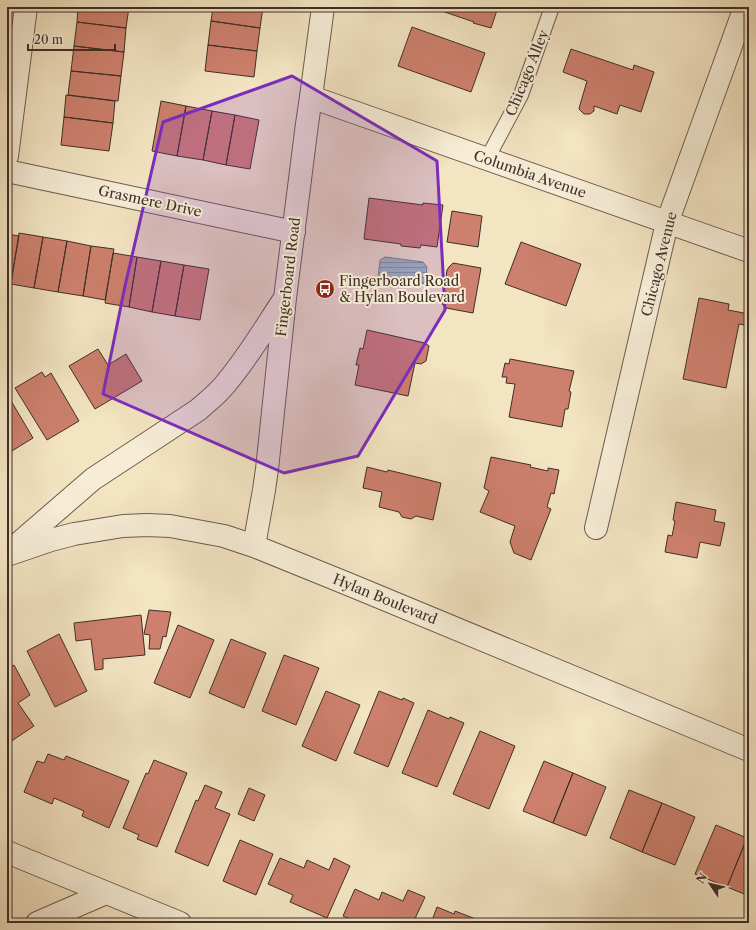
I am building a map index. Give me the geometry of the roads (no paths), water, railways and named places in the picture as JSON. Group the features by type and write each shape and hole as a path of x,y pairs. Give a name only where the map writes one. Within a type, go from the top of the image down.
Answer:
{"street":[{"path":"7,156 26,7"},
{"name":"Fingerboard Road","path":"254,546 266,476 285,298 323,7"},
{"name":"Chicago Avenue","path":"596,528 667,223 745,7"},
{"name":"Columbia Avenue","path":"311,97 749,252"},
{"name":"Grasmere Drive","path":"7,171 294,232"},
{"path":"7,554 93,480 198,410 212,398 239,367 285,298"},
{"name":"Hylan Boulevard","path":"7,554 74,534 123,526 170,526 224,536 254,546 355,587 749,750"},
{"path":"7,852 180,923"},
{"path":"37,923 106,893"}],"lane":[{"name":"Chicago Alley","path":"487,159 521,95 552,7"}],"water":[{"path":"385,257 423,262 427,267 425,282 420,286 382,282 378,278 380,260"}],"place":[{"name":"Fingerboard Road & Hylan Boulevard","path":"325,289"}]}
